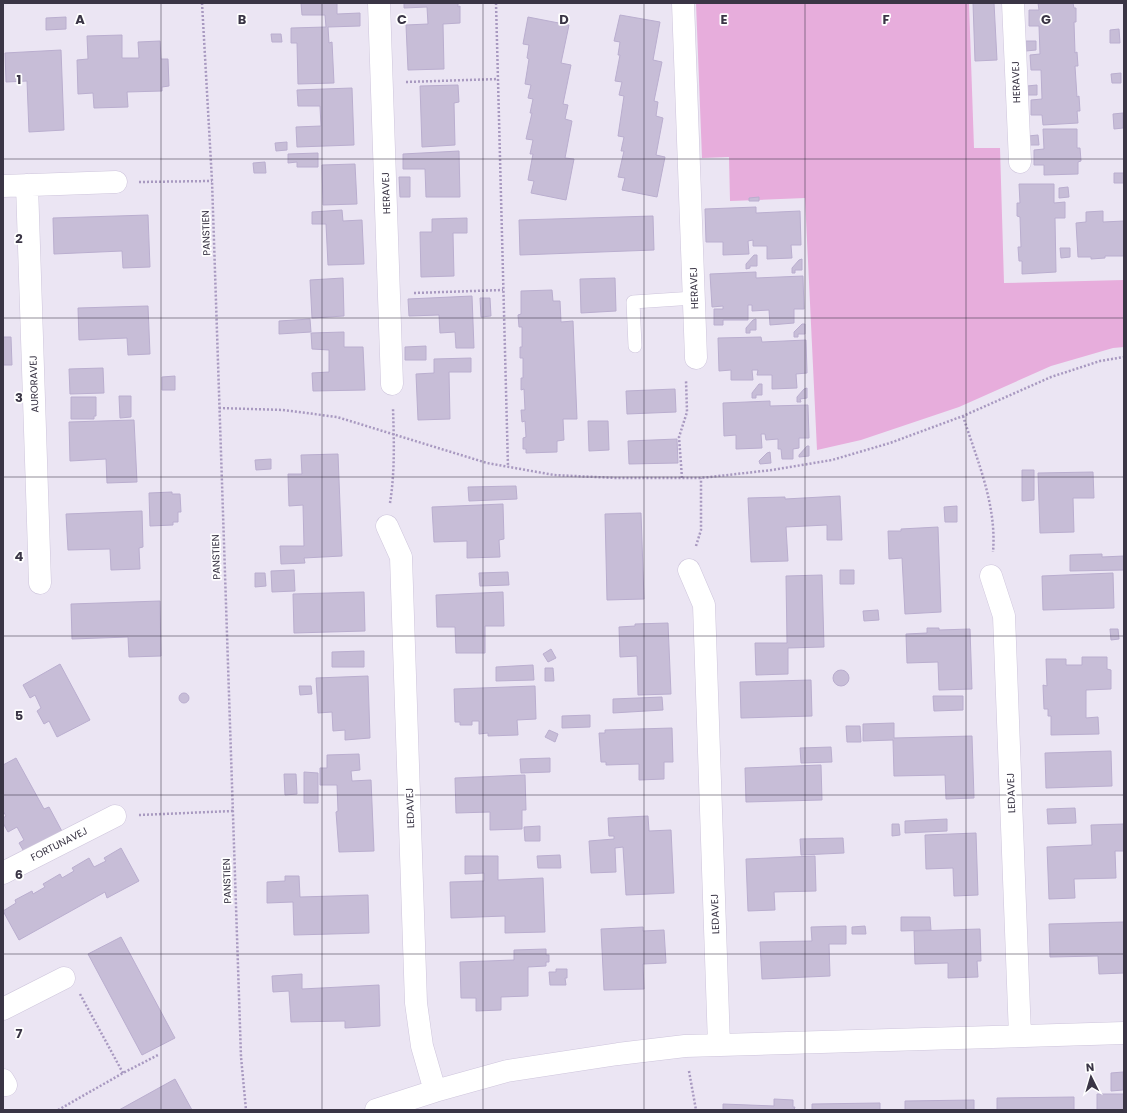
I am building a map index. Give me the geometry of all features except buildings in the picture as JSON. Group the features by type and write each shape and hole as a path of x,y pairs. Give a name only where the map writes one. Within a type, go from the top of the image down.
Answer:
{"street":[{"name":"HERAVEJ","path":"379,3 392,384"},
{"name":"HERAVEJ","path":"683,3 696,358"},
{"name":"HERAVEJ","path":"1013,3 1020,162"},
{"path":"3,186 116,182"},
{"name":"AURORAVEJ","path":"27,185 40,584"},
{"name":"LEDAVEJ","path":"387,526 401,557 416,1003 422,1046 435,1091"},
{"name":"LEDAVEJ","path":"689,570 704,605 719,1045"},
{"name":"LEDAVEJ","path":"991,576 1004,616 1020,1036"},
{"name":"FORTUNAVEJ","path":"3,873 114,816"},
{"path":"3,1009 64,978"},
{"path":"376,1110 435,1091 507,1071 618,1054 685,1046 1124,1033"}],"lane":[{"path":"635,346 633,302 694,298"}],"path":[{"name":"PANSTIEN","path":"202,3 212,182 241,1057 246,1110"},
{"path":"496,3 508,466"},
{"path":"382,82 498,79"},
{"path":"116,182 212,182"},
{"path":"389,294 503,290"},
{"path":"219,408 284,410 337,417 487,463 554,475 616,478 701,478 772,470 832,460 890,443 963,416 1051,377 1100,361 1124,357"},
{"path":"682,478 679,437 687,412 686,378 696,358"},
{"path":"387,526 392,489 394,434 392,384"},
{"path":"963,416 988,490 994,537 991,576"},
{"path":"689,570 701,530 701,478"},
{"path":"114,816 233,812"},
{"path":"64,978 74,982 123,1073"},
{"path":"685,1046 696,1110"},
{"path":"58,1110 158,1055"}],"shaded area":[{"path":"696,3 969,3 974,148 1000,148 1004,283 1124,280 1124,347 1113,348 1051,366 959,407 861,440 817,450 805,198 730,201 729,157 702,158"}]}
